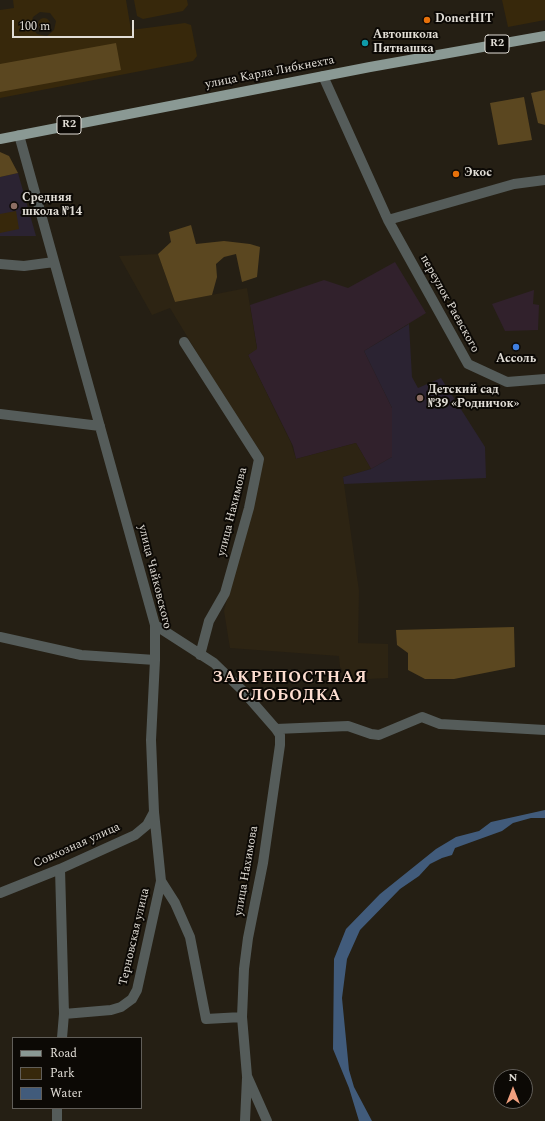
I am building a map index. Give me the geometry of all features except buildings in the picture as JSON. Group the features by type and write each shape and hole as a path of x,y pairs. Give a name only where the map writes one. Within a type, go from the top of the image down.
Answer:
{"main road":[{"name":"улица Карла Либкнехта","path":"0,139 323,76 545,36"}],"street":[{"name":"переулок Раевского","path":"323,76 388,220 468,364 507,382 545,380"},
{"name":"улица Чайковского","path":"19,135 155,625 155,660 151,740 154,812 161,881 175,903 190,937 206,1019 242,1017"},
{"path":"388,220 514,184 545,180"},
{"path":"0,264 24,266 54,262"},
{"name":"улица Нахимова","path":"184,342 259,459 249,508 225,593 210,621 200,655"},
{"path":"0,414 100,426"},
{"path":"155,625 220,668 242,690 276,729 341,726 379,735 422,717 440,724 545,730"},
{"path":"0,637 81,655 155,660"},
{"name":"улица Нахимова","path":"267,1121 247,1076 242,1017 244,969 248,938 263,863 280,745 280,736 276,729"},
{"name":"Совхозная улица","path":"0,893 60,869 135,835 147,825 154,812"},
{"path":"60,869 64,1014 62,1037"},
{"name":"Терновская улица","path":"64,1014 111,1010 121,1007 132,999 136,990 161,881"},
{"path":"245,1121 247,1076"},
{"path":"57,1109 57,1121"}],"shaded area":[{"path":"116,43 121,70 0,92 0,64"},
{"path":"545,90 545,125 538,123 531,93"},
{"path":"524,97 532,140 498,145 490,103"},
{"path":"0,152 9,156 18,173 0,177"},
{"name":"Средняя школа №14","path":"18,173 36,236 0,236 0,177"},
{"path":"191,225 196,244 224,241 250,244 260,247 257,277 242,282 236,254 224,257 216,264 217,277 212,295 175,302 158,254 171,242 169,232"},
{"path":"158,254 175,302 247,288 257,349 248,355 291,443 296,459 356,443 371,469 343,477 359,591 358,643 388,644 388,678 350,680 340,667 339,656 230,648 224,611 264,457 220,391 170,308 152,315 119,256"},
{"path":"395,262 426,313 364,351 392,408 392,457 371,469 356,443 296,459 293,446 248,355 257,348 250,305 324,280 348,288"},
{"path":"534,290 533,304 539,305 538,330 505,331 492,304"},
{"name":"Детский сад №39 «Родничок»","path":"409,324 412,377 418,388 441,378 485,447 486,478 344,484 343,477 371,469 392,457 392,408 364,351"},
{"path":"514,627 515,667 454,679 425,679 408,670 408,653 397,645 396,630"}],"green space":[{"path":"13,0 126,0 131,30 185,23 191,25 197,56 193,61 0,98 0,10 14,8","holes":["40,12 50,13 56,21 54,30 47,36 37,34 31,26 33,17"]},
{"path":"134,0 187,0 188,5 183,11 143,19 137,16"},
{"path":"502,0 545,0 545,20 508,27"},
{"path":"42,18 46,18 50,24 46,30 42,30 38,26 38,22"},
{"path":"16,211 19,229 0,233 0,214"}],"water":[{"path":"545,810 545,818 531,818 513,823 502,831 455,848 452,855 430,864 419,876 400,889 360,930 347,959 342,998 349,1070 354,1087 372,1121 359,1121 349,1088 333,1049 334,959 346,929 380,894 436,849 456,837 479,831 491,822"}],"place":[{"name":"DonerHIT","path":"427,20"},
{"name":"Автошкола Пятнашка","path":"365,43"},
{"name":"Экос","path":"456,174"},
{"name":"Средняя школа №14","path":"14,206"},
{"name":"Ассоль","path":"516,347"},
{"name":"Детский сад №39 «Родничок»","path":"420,398"}],"district":[{"name":"ЗАКРЕПОСТНАЯ СЛОБОДКА","path":"290,688"}]}
